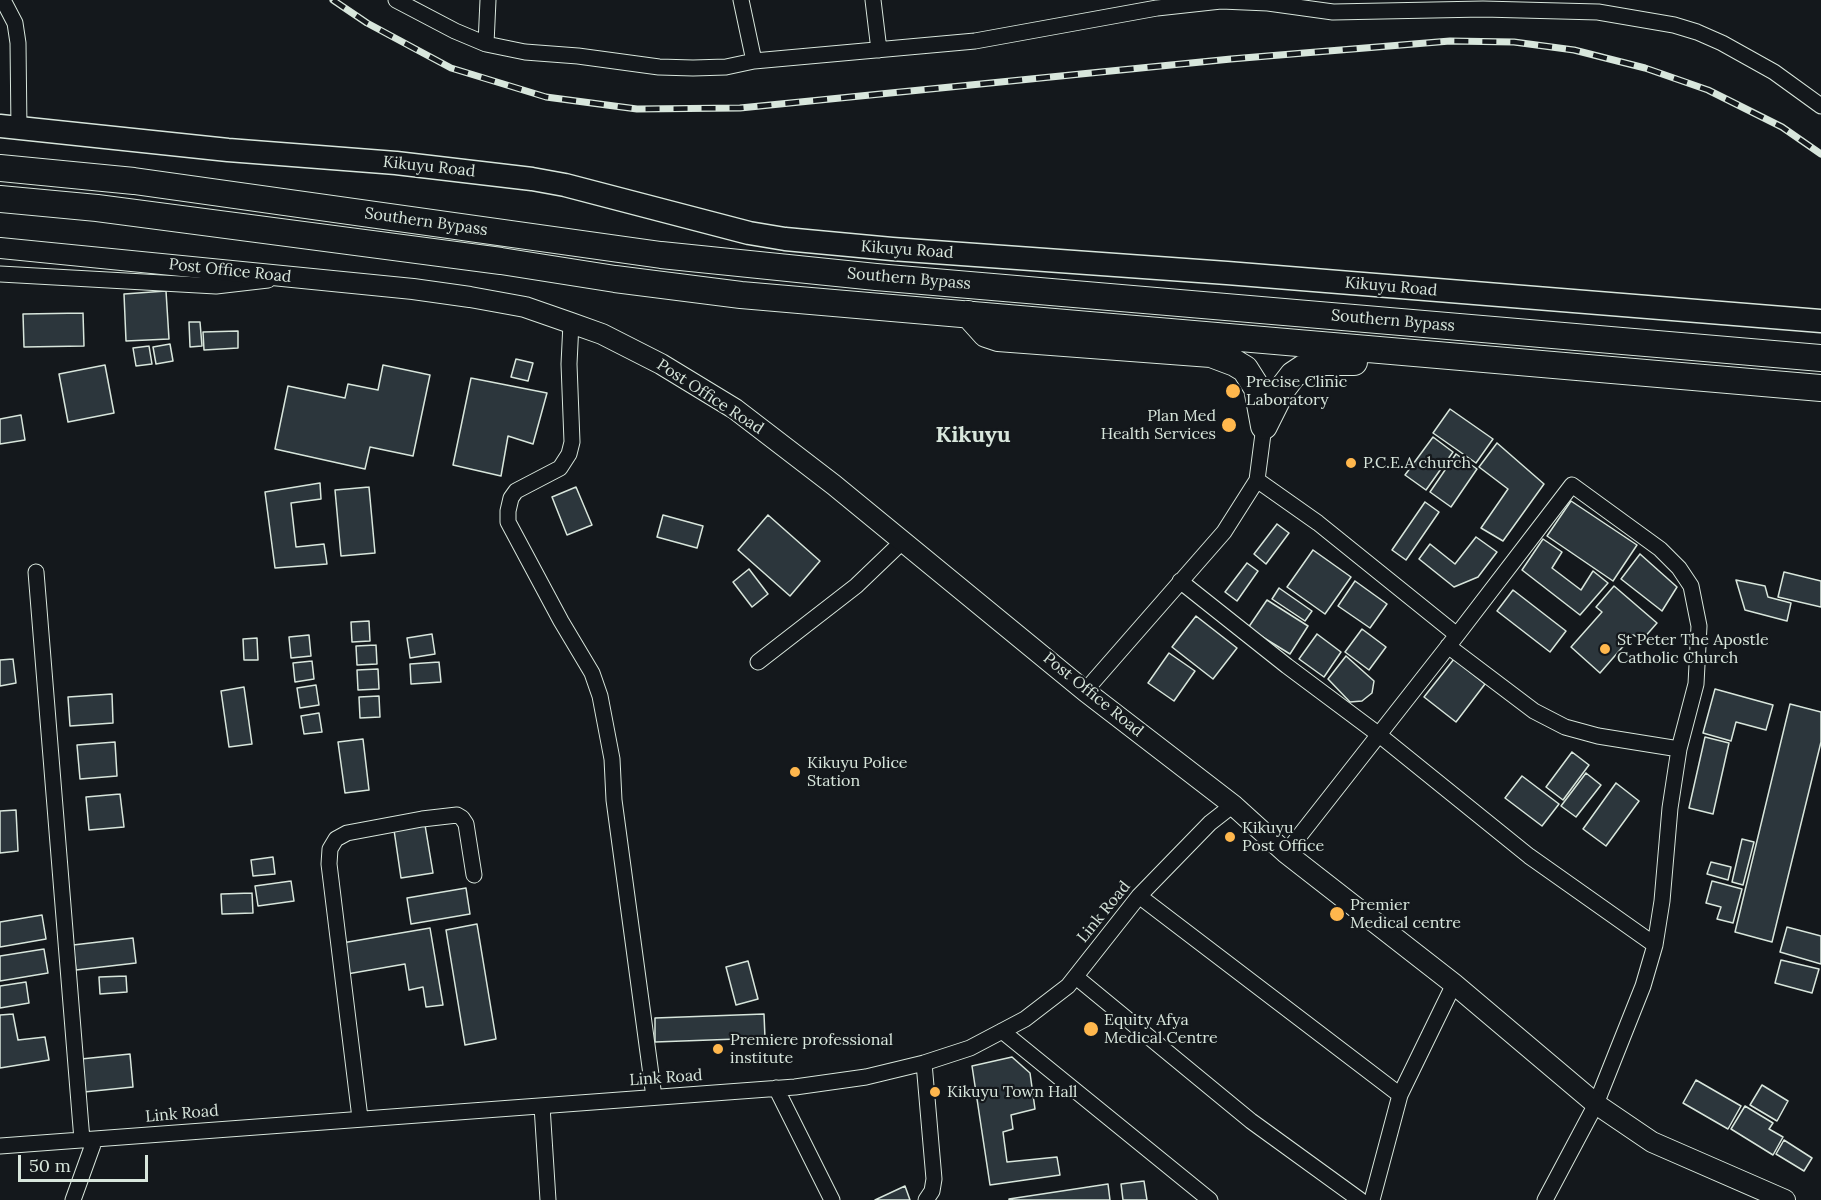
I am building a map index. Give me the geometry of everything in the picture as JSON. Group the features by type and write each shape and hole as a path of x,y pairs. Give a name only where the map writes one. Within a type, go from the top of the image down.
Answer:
{"highway":[{"name":"Southern Bypass","path":"0,168 134,181 673,256 876,277 1821,358"},
{"name":"Southern Bypass","path":"0,199 130,212 741,295 1821,388"},
{"path":"968,314 986,334 998,338 1211,354 1236,363 1245,369 1257,388 1264,426"},
{"path":"1264,426 1283,388 1293,375 1308,365 1341,361 1471,375 1491,374 1516,362"}],"main road":[{"name":"Kikuyu Road","path":"10,128 532,179 566,185 749,233 785,239 1821,321"}],"street":[{"path":"3,0 15,23 18,44 10,128"},
{"path":"396,0 455,31 486,44 525,52 578,56 659,67 726,67 754,61 1005,37 1143,5 1221,0 1268,3 1333,12 1483,5 1598,6 1674,25 1722,43 1774,72 1821,106"},
{"path":"486,44 488,0"},
{"path":"741,0 754,61"},
{"path":"873,0 879,50"},
{"name":"Post Office Road","path":"0,248 413,289 470,297 525,308 572,323 602,334 661,363 735,410 903,541 1085,691 1233,805 1286,853 1454,984 1596,1104 1652,1142 1785,1200"},
{"path":"0,274 216,286 295,277"},
{"path":"572,323 569,364 572,442 569,454 560,468 516,491 509,505 508,522 561,621 592,673 600,696 612,759 614,800 654,1097"},
{"path":"1085,691 1224,532 1257,480 1264,426"},
{"path":"1257,480 1318,523 1534,711 1565,727 1598,736 1679,749"},
{"path":"1286,853 1572,485 1660,549 1679,568 1691,586 1699,626 1696,684 1679,749 1655,945 1643,986 1596,1104 1545,1200"},
{"path":"758,662 856,586 903,541"},
{"path":"36,572 89,1139 73,1200"},
{"path":"1180,581 1287,666 1378,734 1529,856 1655,945"},
{"name":"Link Road","path":"0,1146 776,1088 866,1077 924,1063 970,1048 1025,1019 1068,986 1139,896 1210,823 1233,805"},
{"path":"360,1118 330,849 336,839 347,833 457,815 466,824 474,875"},
{"path":"1139,896 1400,1095"},
{"path":"1076,977 1251,1121 1360,1200"},
{"path":"1372,1200 1400,1095 1454,984"},
{"path":"1002,1031 1210,1200"},
{"path":"924,1063 934,1179 932,1191 926,1200"},
{"path":"776,1088 832,1200"},
{"path":"542,1106 548,1200"}],"building":[{"path":"166,291 169,339 126,341 124,294"},
{"path":"83,313 84,346 24,347 23,314"},
{"path":"189,322 200,322 202,346 190,347"},
{"path":"238,331 238,348 204,350 203,332"},
{"path":"170,344 173,361 156,364 153,347"},
{"path":"149,346 152,364 136,366 133,348"},
{"path":"516,359 533,363 528,381 511,377"},
{"path":"105,365 114,413 68,422 59,374"},
{"path":"383,365 430,375 413,456 370,447 365,469 275,449 288,386 345,398 348,384 378,390"},
{"path":"471,378 547,393 533,444 508,436 501,476 453,465"},
{"path":"1450,409 1493,439 1476,463 1433,433"},
{"path":"21,415 25,440 0,444 0,419"},
{"path":"1433,437 1453,452 1426,490 1405,475"},
{"path":"1497,443 1544,484 1503,541 1481,528 1508,489 1479,467"},
{"path":"1456,454 1477,469 1451,507 1430,492"},
{"path":"320,483 321,499 291,503 296,547 324,544 327,564 275,568 265,492"},
{"path":"369,487 375,553 341,556 335,490"},
{"path":"576,487 592,525 567,535 552,497"},
{"path":"1571,501 1637,545 1613,581 1547,536"},
{"path":"1425,502 1439,512 1406,560 1392,550"},
{"path":"663,515 703,526 697,548 657,537"},
{"path":"768,515 820,561 790,596 738,550"},
{"path":"1277,524 1289,533 1266,564 1254,554"},
{"path":"1476,537 1497,552 1478,577 1454,587 1419,559 1430,544 1455,564"},
{"path":"1543,539 1562,552 1552,568 1581,590 1593,571 1608,583 1580,615 1522,570"},
{"path":"1313,550 1351,577 1325,614 1287,587"},
{"path":"1640,554 1677,587 1662,611 1621,579"},
{"path":"1247,563 1258,571 1237,601 1225,592"},
{"path":"749,569 768,594 752,607 733,582"},
{"path":"1784,572 1821,581 1821,607 1778,597"},
{"path":"1736,580 1765,586 1768,597 1791,603 1787,621 1745,610"},
{"path":"1355,581 1387,604 1370,628 1338,606"},
{"path":"1614,586 1657,623 1643,639 1633,635 1600,673 1571,647 1602,612 1596,607"},
{"path":"1279,588 1312,611 1305,621 1272,599"},
{"path":"1513,590 1566,631 1550,652 1497,611"},
{"path":"1267,600 1308,626 1290,654 1248,628"},
{"path":"1196,616 1237,648 1213,679 1172,647"},
{"path":"369,621 370,641 352,642 351,622"},
{"path":"1362,629 1386,647 1369,670 1345,652"},
{"path":"432,634 435,654 410,658 407,638"},
{"path":"1317,634 1341,652 1324,677 1299,659"},
{"path":"309,635 311,656 291,658 289,637"},
{"path":"257,638 258,660 244,660 243,639"},
{"path":"376,645 377,664 357,665 356,646"},
{"path":"1169,653 1195,671 1174,701 1148,683"},
{"path":"1346,656 1374,681 1372,693 1362,701 1350,702 1328,679"},
{"path":"13,659 16,683 0,686 0,660"},
{"path":"1454,659 1485,684 1456,722 1424,697"},
{"path":"312,661 314,679 295,682 293,663"},
{"path":"439,662 441,682 411,684 410,664"},
{"path":"378,669 379,689 358,690 357,670"},
{"path":"316,685 319,705 300,708 297,688"},
{"path":"244,687 252,744 229,747 221,691"},
{"path":"1715,689 1773,705 1766,730 1736,722 1731,741 1703,733"},
{"path":"112,694 113,723 70,726 68,697"},
{"path":"379,696 380,717 360,718 359,697"},
{"path":"1790,704 1821,712 1821,742 1772,942 1735,932"},
{"path":"319,713 322,732 304,734 301,716"},
{"path":"1705,737 1729,743 1713,814 1689,808"},
{"path":"363,739 369,790 345,793 338,742"},
{"path":"115,742 117,776 80,779 77,745"},
{"path":"1572,752 1589,765 1563,800 1546,787"},
{"path":"1586,773 1601,785 1576,817 1561,806"},
{"path":"1522,776 1559,804 1542,826 1505,798"},
{"path":"1616,783 1639,801 1606,846 1583,829"},
{"path":"120,794 124,827 89,830 86,797"},
{"path":"16,810 18,851 0,853 0,811"},
{"path":"425,825 433,873 401,878 394,830"},
{"path":"1742,839 1754,842 1743,885 1732,882"},
{"path":"273,857 275,874 253,876 251,860"},
{"path":"1711,862 1731,867 1728,880 1707,874"},
{"path":"291,881 294,901 258,906 255,886"},
{"path":"1712,881 1742,889 1733,923 1717,919 1721,907 1706,903"},
{"path":"466,888 470,914 411,924 407,898"},
{"path":"252,893 253,913 222,914 221,894"},
{"path":"42,915 46,939 0,947 0,922"},
{"path":"477,924 496,1039 465,1045 446,930"},
{"path":"1787,927 1821,936 1821,964 1780,952"},
{"path":"430,928 443,1005 426,1007 423,987 409,990 405,964 347,974 342,943"},
{"path":"133,938 136,963 76,970 73,945"},
{"path":"44,949 48,973 0,981 0,956"},
{"path":"1781,960 1819,969 1812,993 1775,983"},
{"path":"748,961 758,999 736,1005 726,967"},
{"path":"126,976 127,992 100,994 99,977"},
{"path":"26,982 29,1003 0,1008 0,986"},
{"path":"13,1014 18,1040 45,1037 49,1060 0,1068 0,1015"},
{"path":"764,1014 765,1038 655,1042 655,1018"},
{"path":"130,1054 133,1087 84,1092 81,1059"},
{"path":"1012,1057 1030,1073 1035,1109 1011,1115 1013,1129 1003,1132 1007,1162 1057,1157 1060,1175 990,1185 972,1066"},
{"path":"1696,1080 1741,1106 1728,1129 1683,1103"},
{"path":"1762,1085 1788,1101 1777,1121 1750,1105"},
{"path":"1745,1106 1773,1123 1769,1129 1783,1137 1773,1155 1731,1129"},
{"path":"1784,1140 1812,1158 1804,1171 1776,1154"},
{"path":"1144,1181 1147,1200 1123,1200 1121,1184"},
{"path":"1108,1184 1110,1200 1009,1200 1009,1199"},
{"path":"905,1186 910,1200 875,1200"}],"railway":[{"path":"333,0 367,23 451,68 546,97 637,109 740,108 1231,59 1450,41 1514,42 1574,50 1645,68 1708,90 1782,127 1821,154"}],"place":[{"name":"Precise Clinic Laboratory","path":"1233,391"},
{"name":"Plan Med Health Services","path":"1229,425"},
{"name":"P.C.E.A church","path":"1351,463"},
{"name":"St Peter The Apostle Catholic Church","path":"1605,649"},
{"name":"Kikuyu Police Station","path":"795,772"},
{"name":"Kikuyu Post Office","path":"1230,837"},
{"name":"Premier Medical centre","path":"1337,914"},
{"name":"Equity Afya Medical Centre","path":"1091,1029"},
{"name":"Premiere professional institute","path":"718,1049"},
{"name":"Kikuyu Town Hall","path":"935,1092"}],"district":[{"name":"Kikuyu","path":"973,436"}]}
